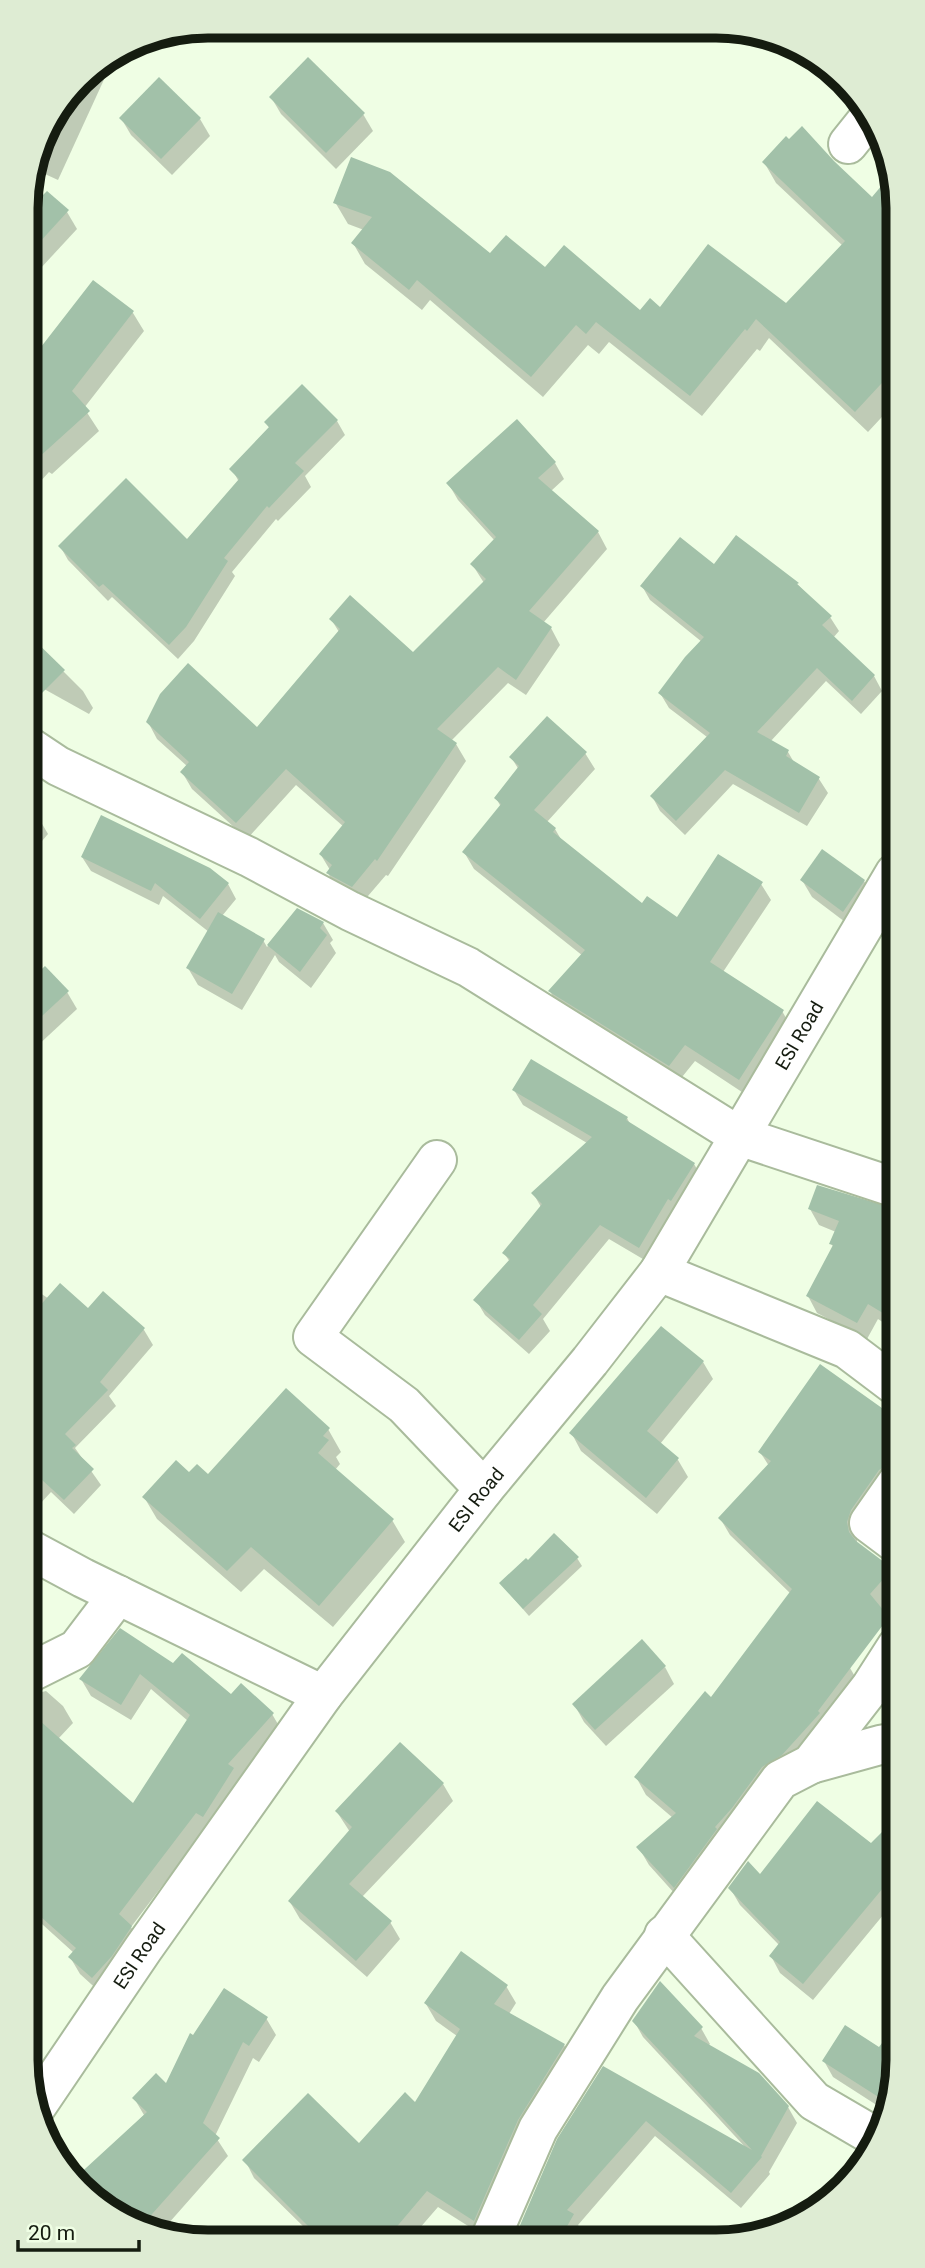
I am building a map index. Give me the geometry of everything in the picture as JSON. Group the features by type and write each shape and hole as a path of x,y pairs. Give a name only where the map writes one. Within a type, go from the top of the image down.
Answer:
{"street":[{"path":"39,753 58,766 249,857 350,911 468,967 739,1136 886,1185"},
{"name":"ESI Road","path":"43,2097 143,1948 323,1695 659,1272 886,888"},
{"path":"437,1160 313,1337 404,1405 484,1489"},
{"path":"659,1272 847,1349 886,1378"},
{"path":"886,1499 869,1523 886,1536"},
{"path":"38,1553 118,1595 323,1695"},
{"path":"38,1668 77,1649 118,1595"},
{"path":"811,1764 886,1663"},
{"path":"494,2230 538,2129 620,1998 780,1780 811,1764 886,1744"},
{"path":"664,1936 814,2101 870,2134"}],"building":[{"path":"308,57 365,113 326,153 269,97"},
{"path":"159,77 201,118 161,159 119,118"},
{"path":"802,126 872,197 884,182 886,379 855,412 756,319 690,396 596,322 586,334 576,325 531,377 417,280 409,290 351,243 372,217 333,203 351,157 390,172 490,253 506,235 545,267 564,245 640,310 650,298 660,307 708,244 786,303 845,241 762,162 786,136 789,139"},
{"path":"47,191 69,210 39,243 39,199"},
{"path":"93,280 134,311 72,391 90,411 39,457 39,350"},
{"path":"302,384 338,420 295,463 304,471 269,508 267,506 224,558 228,561 186,627 169,645 103,584 99,587 58,546 126,478 187,539 239,479 229,469 269,427 264,422"},
{"path":"517,419 556,462 538,478 599,531 529,611 552,627 516,680 498,667 437,729 457,743 377,861 375,859 352,887 326,873 332,865 319,854 345,822 286,769 236,823 180,772 189,762 146,722 160,694 188,663 257,727 340,629 329,619 350,595 413,652 486,579 470,564 496,537 446,483"},
{"path":"736,535 799,583 797,584 832,616 822,625 875,675 852,701 817,668 757,732 789,750 786,756 820,777 799,813 725,770 676,821 650,796 710,733 658,693 704,637 640,586 680,537 714,564"},
{"path":"39,644 65,670 39,696"},
{"path":"547,716 587,752 534,810 556,828 553,832 642,903 647,896 677,917 718,854 763,882 710,962 784,1010 739,1080 685,1045 669,1066 548,991 585,950 462,852 501,804 494,798 519,766 509,757"},
{"path":"101,815 210,868 229,883 200,919 155,883 151,891 81,857"},
{"path":"822,849 865,880 843,912 800,880"},
{"path":"297,908 324,922 320,928 327,935 300,972 267,945"},
{"path":"218,912 265,939 232,994 186,968"},
{"path":"45,966 69,991 39,1019 39,972"},
{"path":"531,1059 628,1117 626,1120 695,1163 671,1201 668,1199 639,1248 600,1225 533,1305 542,1314 519,1340 473,1300 510,1259 502,1253 542,1204 531,1193 592,1137 512,1090"},
{"path":"817,1185 886,1206 886,1315 868,1304 857,1323 806,1296 833,1245 829,1244 839,1221 808,1209"},
{"path":"60,1283 88,1308 103,1291 145,1328 100,1382 108,1390 65,1434 76,1445 72,1448 94,1469 64,1500 38,1477 38,1307"},
{"path":"661,1326 704,1361 647,1431 679,1458 646,1498 569,1433"},
{"path":"820,1364 886,1411 886,1466 879,1470 851,1510 847,1522 849,1532 856,1541 886,1563 886,1576 870,1594 886,1613 886,1621 818,1711 820,1713 782,1755 762,1767 715,1827 717,1829 674,1888 636,1847 676,1813 634,1777 705,1691 711,1697 792,1589 718,1518 771,1461 758,1452"},
{"path":"286,1388 330,1428 323,1436 329,1440 318,1453 394,1519 319,1606 251,1547 227,1571 142,1497 176,1460 189,1472 197,1464 208,1474"},
{"path":"554,1533 579,1557 523,1609 499,1583 526,1558 528,1560"},
{"path":"120,1628 173,1663 182,1653 231,1694 241,1683 274,1713 228,1764 234,1768 203,1817 196,1813 119,1914 132,1926 112,1956 92,1978 68,1957 76,1948 38,1914 38,1719 133,1803 190,1715 140,1674 121,1705 79,1679"},
{"path":"642,1639 666,1666 595,1730 572,1704"},
{"path":"400,1742 444,1783 349,1884 392,1921 356,1961 288,1901 352,1827 335,1811"},
{"path":"817,1801 871,1843 886,1828 886,1884 803,1984 769,1956 780,1942 728,1888 748,1861 760,1874"},
{"path":"461,1951 508,1985 494,2004 565,2044 518,2120 474,2221 427,2191 394,2230 312,2230 242,2160 308,2093 359,2143 405,2092 415,2102 460,2029 424,2003"},
{"path":"660,1981 703,2027 694,2036 759,2073 789,2106 762,2157 731,2193 646,2121 567,2210 574,2214 565,2230 518,2230 557,2139 603,2066 752,2150 632,2021"},
{"path":"224,1988 268,2017 249,2046 243,2042 203,2123 220,2138 148,2218 123,2207 82,2172 147,2112 132,2098 156,2073 166,2083 190,2033 193,2035"},
{"path":"845,2025 879,2047 886,2038 886,2071 882,2099 822,2061"}]}
